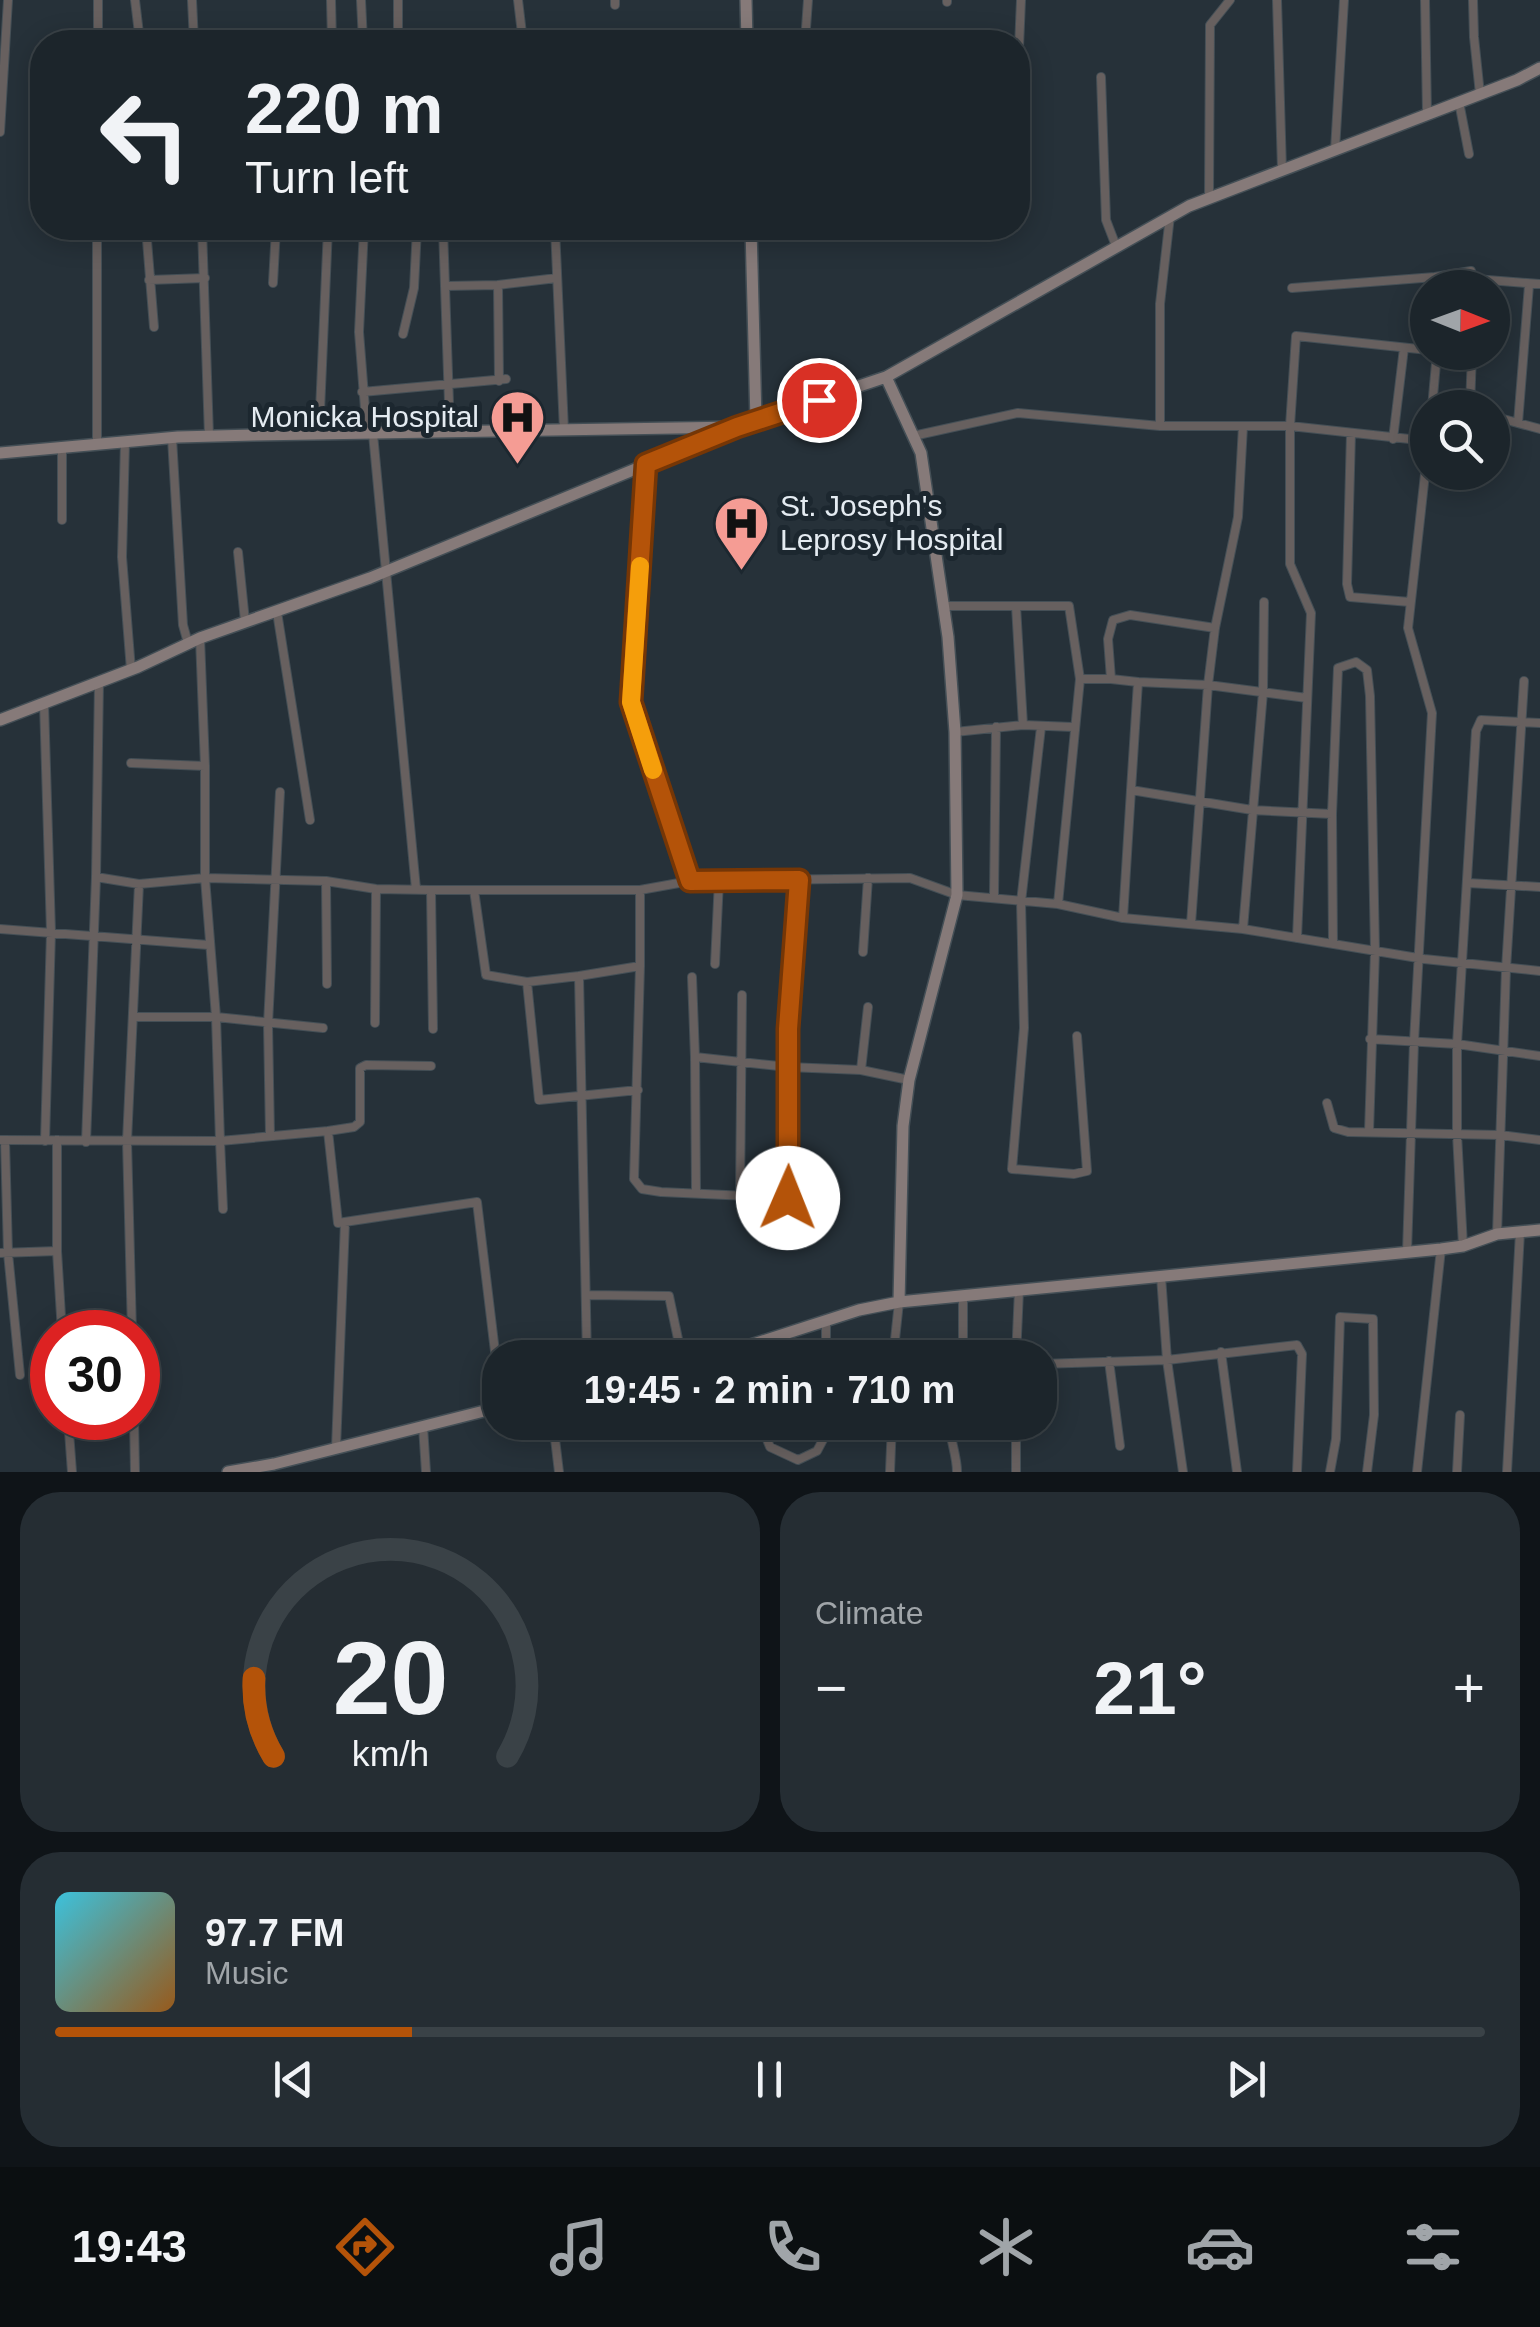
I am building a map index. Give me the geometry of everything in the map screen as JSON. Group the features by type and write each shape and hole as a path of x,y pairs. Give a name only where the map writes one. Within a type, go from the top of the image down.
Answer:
{"main road":[{"path":"746,0 747,30"},
{"path":"0,720 131,670 194,640 384,572 737,427 886,376 1170,216 1540,68"},
{"path":"752,240 756,422"},
{"path":"886,376 921,453 944,606 955,732 956,894 909,1080 902,1126 899,1302"},
{"path":"0,454 209,436 737,427"},
{"path":"775,1340 859,1310 899,1302 1441,1249 1497,1234 1540,1230"},
{"path":"228,1472 274,1468 482,1411"}],"street":[{"path":"0,132 8,0"},
{"path":"98,0 98,30"},
{"path":"135,0 139,30"},
{"path":"192,0 193,30"},
{"path":"330,0 331,30"},
{"path":"361,0 362,30"},
{"path":"398,0 398,30"},
{"path":"518,0 522,30"},
{"path":"806,30 808,0"},
{"path":"1020,30 1021,0"},
{"path":"1209,198 1210,25 1230,0"},
{"path":"1277,0 1282,170"},
{"path":"1335,150 1344,0"},
{"path":"1425,0 1427,114"},
{"path":"1474,0 1480,94"},
{"path":"1101,76 1106,220 1116,246"},
{"path":"1459,102 1469,154"},
{"path":"1160,426 1160,304 1170,216"},
{"path":"97,240 97,444"},
{"path":"147,240 154,327"},
{"path":"203,240 209,436"},
{"path":"273,283 275,240"},
{"path":"318,434 327,240"},
{"path":"363,240 359,332 362,392 370,434 416,889"},
{"path":"403,334 414,288 417,240"},
{"path":"444,240 450,432"},
{"path":"555,240 564,430"},
{"path":"150,280 205,278"},
{"path":"446,286 557,278"},
{"path":"1292,288 1410,283"},
{"path":"1510,285 1540,284"},
{"path":"362,392 503,380 498,285"},
{"path":"1518,423 1529,285"},
{"path":"1297,938 1311,613 1290,564 1290,426 1296,336 1410,348"},
{"path":"1393,439 1404,348"},
{"path":"914,436 1018,414 1160,426 1290,426 1410,441"},
{"path":"1510,421 1540,429"},
{"path":"1191,924 1208,685 1215,628 1238,517 1243,426"},
{"path":"1351,432 1347,584 1350,597 1410,602"},
{"path":"172,438 183,624 194,640 205,766 205,878 216,1017 223,1209"},
{"path":"124,442 122,558 131,670"},
{"path":"62,449 62,520"},
{"path":"646,464 631,702 690,881"},
{"path":"1407,1252 1432,713 1408,628 1423,490"},
{"path":"238,552 245,621"},
{"path":"1243,929 1263,692 1264,602"},
{"path":"944,606 1069,606 1080,679 1072,728 1058,904"},
{"path":"1016,606 1023,725"},
{"path":"277,612 310,820"},
{"path":"1111,679 1108,639 1113,620 1130,615 1215,628"},
{"path":"1333,944 1332,814 1338,668 1356,662 1367,670 1370,696 1375,951 1369,1132"},
{"path":"1080,679 1208,685 1307,698"},
{"path":"1497,1234 1506,970 1524,681"},
{"path":"86,1142 99,682"},
{"path":"1123,918 1138,682"},
{"path":"44,704 51,932 46,1141"},
{"path":"1463,1246 1457,1044 1476,731 1481,720 1540,722"},
{"path":"955,732 1023,725 1072,728"},
{"path":"994,896 996,727"},
{"path":"1040,727 1022,902 1024,1028 1012,1169 1024,1173 1087,1171 1077,1036"},
{"path":"132,763 205,766"},
{"path":"1131,790 1252,810 1332,814"},
{"path":"270,1136 268,1024 280,792"},
{"path":"96,877 138,884 205,878 326,881 376,890 640,890 690,881 910,878 956,894 1058,904 1123,918 1243,929 1506,970 1540,971"},
{"path":"863,952 868,878"},
{"path":"715,964 718,880"},
{"path":"640,890 634,1179 642,1189 788,1198 788,1067 799,880"},
{"path":"326,881 327,984"},
{"path":"1468,882 1540,887"},
{"path":"131,1310 127,1142 138,884"},
{"path":"374,1023 376,890"},
{"path":"431,890 433,1028"},
{"path":"474,890 486,975 527,982 640,966"},
{"path":"0,929 209,944"},
{"path":"578,976 587,1340"},
{"path":"692,977 696,1192"},
{"path":"527,982 539,1100 638,1090"},
{"path":"740,1197 742,995"},
{"path":"861,1070 868,1007"},
{"path":"134,1018 216,1017 323,1028"},
{"path":"1370,1039 1457,1044 1540,1056"},
{"path":"695,1056 788,1067 861,1070 909,1080"},
{"path":"20,1375 4,1253 2,1140 220,1141 354,1128 360,1122 360,1068 431,1066"},
{"path":"1327,1103 1334,1128 1540,1140"},
{"path":"328,1131 338,1223 478,1202 494,1340"},
{"path":"57,1140 61,1310"},
{"path":"336,1448 345,1222"},
{"path":"1507,1472 1520,1232"},
{"path":"1417,1472 1441,1249"},
{"path":"4,1253 58,1250"},
{"path":"1160,1276 1183,1472"},
{"path":"1017,1340 1018,1290"},
{"path":"586,1295 669,1296 678,1340"},
{"path":"963,1296 963,1340"},
{"path":"895,1340 899,1302"},
{"path":"1330,1472 1336,1439 1340,1317 1374,1318 1374,1415 1367,1472"},
{"path":"826,1322 826,1340"},
{"path":"1057,1363 1167,1360 1297,1345 1302,1354 1297,1472"},
{"path":"1221,1352 1237,1472"},
{"path":"1109,1361 1120,1446"},
{"path":"1457,1472 1460,1415"},
{"path":"423,1426 426,1472"},
{"path":"70,1440 72,1472"},
{"path":"134,1440 135,1472"},
{"path":"555,1440 559,1472"},
{"path":"767,1440 770,1447 798,1460 818,1451 823,1440"},
{"path":"890,1472 891,1440"},
{"path":"950,1440 957,1457 957,1472"},
{"path":"1016,1440 1016,1472"},
{"path":"798,1460 798,1472"}],"slow traffic":[{"path":"640,566 631,702 653,770"}],"place":[{"name":"Monicka Hospital","path":"518,466"},
{"name":"St. Joseph's Leprosy Hospital","path":"741,572"}],"route":[{"path":"788,1198 788,1029 799,880 690,881 631,702 646,464 737,427 819,400"}]}
